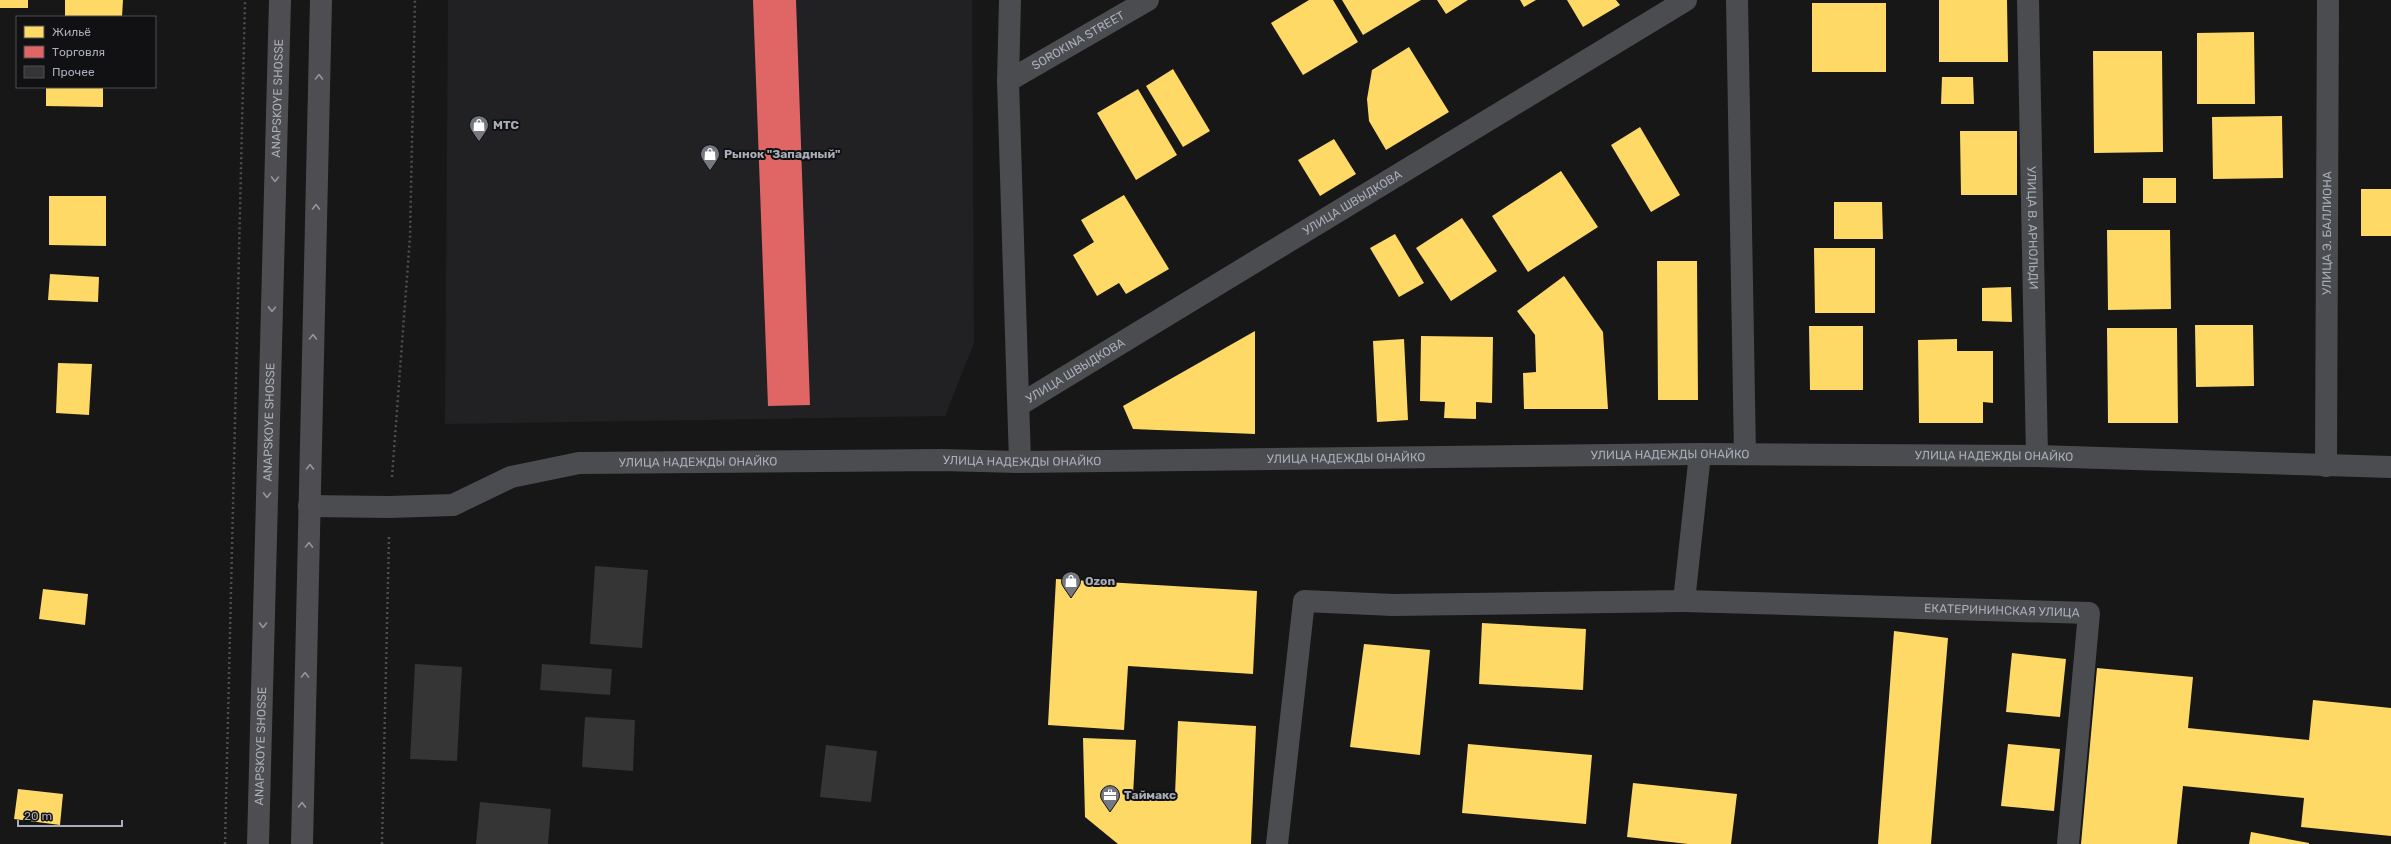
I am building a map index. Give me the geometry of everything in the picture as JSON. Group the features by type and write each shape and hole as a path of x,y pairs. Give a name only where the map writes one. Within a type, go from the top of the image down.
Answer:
{"highway":[{"name":"ANAPSKOYE SHOSSE","path":"258,844 280,0"},
{"path":"302,844 321,0"}],"street":[{"path":"1010,0 1008,81 1020,462"},
{"name":"SOROKINA STREET","path":"1008,81 1148,0"},
{"name":"УЛИЦА ШВЫДКОВА","path":"1019,405 1686,0"},
{"path":"1737,0 1745,454"},
{"name":"УЛИЦА В. АРНОЛЬДИ","path":"2028,0 2037,456"},
{"name":"УЛИЦА Э. БАЛЛИОНА","path":"2326,466 2328,0"},
{"path":"1278,844 1304,601 1393,605 1684,601 1700,454"},
{"name":"УЛИЦА НАДЕЖДЫ ОНАЙКО","path":"309,506 389,508 453,505 511,477 579,463 933,460 1020,462 1745,454 2037,456 2391,468"},
{"name":"ЕКАТЕРИНИНСКАЯ УЛИЦА","path":"1684,601 2089,613 2068,844"}],"path":[{"path":"225,844 246,0"},
{"path":"382,844 389,508 410,237 415,0"}],"shaded area":[{"name":"Рынок \"Западный\"","path":"448,0 972,0 974,343 945,416 445,424"}],"building: Жильё":[{"path":"0,0 28,0 28,8 0,8"},
{"path":"65,0 123,0 122,16 65,16"},
{"path":"1309,0 1333,0 1358,42 1303,75 1271,23"},
{"path":"1342,0 1421,0 1363,35"},
{"path":"1437,0 1468,0 1446,14"},
{"path":"1520,0 1536,0 1524,7"},
{"path":"1567,0 1616,0 1620,5 1583,27"},
{"path":"1939,0 2007,0 2008,62 1939,62"},
{"path":"1812,3 1886,3 1886,72 1812,72"},
{"path":"2254,32 2255,104 2197,104 2197,33"},
{"path":"1409,47 1449,112 1386,150 1369,121 1367,99 1372,70"},
{"path":"2093,51 2162,51 2163,152 2094,153"},
{"path":"1173,69 1210,131 1183,147 1146,86"},
{"path":"1942,77 1973,77 1974,104 1941,104"},
{"path":"46,88 103,88 103,107 46,106"},
{"path":"1138,89 1177,155 1136,180 1097,113"},
{"path":"2282,116 2283,178 2213,179 2212,117"},
{"path":"1640,127 1680,195 1651,212 1611,145"},
{"path":"1960,131 2017,131 2017,195 1961,195"},
{"path":"1334,139 1356,174 1320,196 1298,160"},
{"path":"1561,171 1598,227 1528,272 1492,216"},
{"path":"2143,178 2176,178 2176,203 2143,203"},
{"path":"2361,189 2391,189 2391,236 2361,236"},
{"path":"1124,195 1169,269 1126,294 1119,283 1097,296 1073,255 1094,242 1081,220"},
{"path":"49,196 106,196 106,246 49,245"},
{"path":"1834,202 1882,202 1883,239 1834,239"},
{"path":"1462,218 1497,271 1451,301 1416,248"},
{"path":"2107,230 2170,230 2171,309 2108,310"},
{"path":"1395,234 1424,283 1399,297 1370,248"},
{"path":"1814,248 1875,248 1875,313 1815,313"},
{"path":"1657,261 1697,261 1698,400 1658,400"},
{"path":"50,274 99,277 98,302 48,300"},
{"path":"1564,276 1603,332 1608,409 1524,409 1523,373 1536,372 1535,335 1517,311"},
{"path":"2011,287 2012,322 1982,321 1982,288"},
{"path":"2195,325 2253,325 2254,386 2196,387"},
{"path":"1809,326 1863,326 1863,390 1810,390"},
{"path":"2107,328 2177,328 2178,423 2108,423"},
{"path":"1255,331 1255,434 1133,429 1123,406"},
{"path":"1421,336 1493,337 1492,403 1476,402 1476,419 1444,418 1445,402 1420,401"},
{"path":"1404,339 1408,420 1377,422 1373,341"},
{"path":"1957,339 1957,351 1993,351 1993,403 1983,402 1983,423 1919,423 1918,340"},
{"path":"58,363 92,364 89,415 56,413"},
{"path":"1056,579 1257,591 1253,674 1128,666 1124,730 1048,725"},
{"path":"43,589 88,594 85,625 39,619"},
{"path":"1482,623 1586,629 1583,690 1479,684"},
{"path":"1894,631 1948,638 1931,844 1878,844"},
{"path":"1364,644 1430,650 1420,755 1350,747"},
{"path":"2012,653 2066,659 2060,717 2006,712"},
{"path":"2097,668 2193,677 2188,728 2309,740 2313,700 2391,708 2391,836 2301,827 2304,798 2183,786 2177,844 2081,844"},
{"path":"1178,721 1256,726 1251,844 1118,844 1085,817 1083,738 1136,740 1133,795 1175,795"},
{"path":"1468,744 1592,755 1586,824 1462,813"},
{"path":"2008,744 2060,749 2054,811 2001,806"},
{"path":"1633,783 1737,794 1731,844 1688,844 1627,837"},
{"path":"18,789 63,794 60,825 14,819"},
{"path":"2251,832 2309,843 2309,844 2249,844"}],"building: Торговля":[{"path":"753,0 796,0 810,405 768,406"}],"building: Прочее":[{"path":"595,566 648,570 642,648 590,644"},
{"path":"415,664 462,667 457,761 410,759"},
{"path":"542,664 612,669 610,695 540,690"},
{"path":"585,717 635,720 633,771 582,767"},
{"path":"826,745 877,751 871,802 820,797"},
{"path":"480,802 551,809 548,844 476,844"}],"place":[{"name":"МТС","path":"479,142"},
{"name":"Рынок \"Западный\"","path":"710,171"},
{"name":"Ozon","path":"1071,598"},
{"name":"Таймакс","path":"1110,812"}]}
